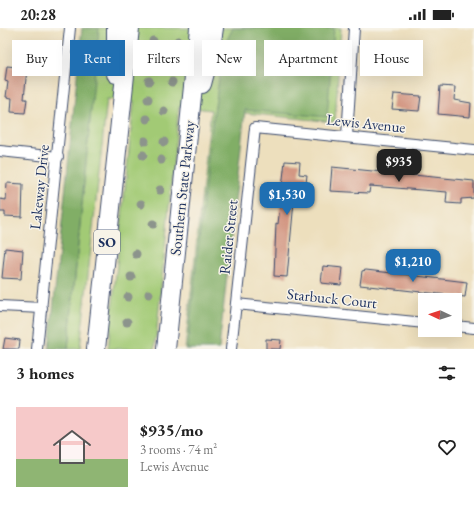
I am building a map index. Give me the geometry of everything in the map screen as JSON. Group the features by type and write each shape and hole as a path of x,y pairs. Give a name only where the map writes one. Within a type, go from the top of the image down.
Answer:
{"highway":[{"path":"116,28 118,135"},
{"name":"SO","path":"96,349 130,28"},
{"name":"Southern State Parkway","path":"166,349 199,28"},
{"path":"187,141 210,54 214,28"}],"street":[{"name":"Lakeway Drive","path":"37,349 58,157 70,28"},
{"path":"347,136 354,28"},
{"name":"Lewis Avenue","path":"255,128 347,136 474,150"},
{"name":"Raider Street","path":"231,349 255,128"},
{"path":"0,151 58,157"},
{"name":"Starbuck Court","path":"236,304 418,322"},
{"path":"0,306 42,308"},
{"path":"462,327 474,328"}],"green space":[{"path":"82,28 99,28 98,40 81,40"},
{"path":"86,28 341,28 340,40 264,40 264,76 338,76 335,122 215,110 187,349 185,349 211,110 179,106 155,349 108,349 134,102 107,99 80,349 68,349 92,98 90,76 125,76 125,40 87,40"},
{"path":"233,28 334,28 333,40 264,40 264,76 330,76 327,117 245,110 219,349 187,349 210,139 219,76 256,76 256,40 227,40"},
{"path":"77,76 94,76 68,349 49,349"}],"building":[{"path":"7,66 12,66 12,76 26,76 24,99 27,99 25,113 11,112 12,98 6,97 8,82 5,81"},
{"path":"440,86 455,87 454,100 471,103 470,117 438,114"},
{"path":"394,94 421,96 419,111 392,109"},
{"path":"285,161 300,162 299,174 307,175 305,192 295,191 287,277 274,276 276,223 278,224"},
{"path":"332,167 474,181 474,198 461,199 461,204 446,203 447,192 370,186 369,193 330,191"},
{"path":"7,183 23,184 22,217 5,216 5,212 0,212 0,199 6,200"},
{"path":"5,248 23,250 21,279 2,278"},
{"path":"323,266 343,268 341,285 321,283"},
{"path":"366,270 467,282 465,297 462,297 462,293 430,293 360,285 362,271"},
{"path":"5,338 20,340 19,349 3,349"},
{"path":"266,339 281,340 280,349 266,349"}]}
